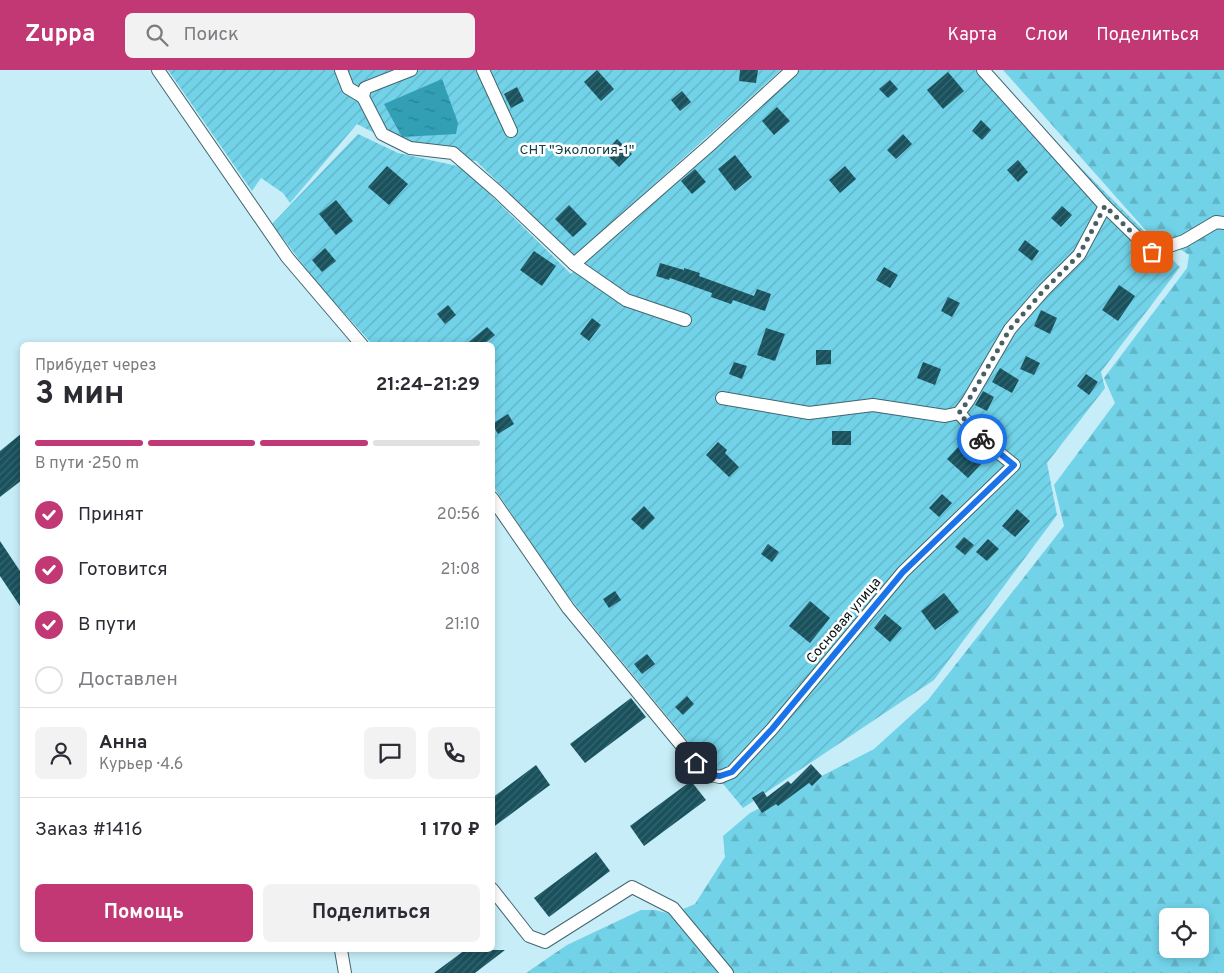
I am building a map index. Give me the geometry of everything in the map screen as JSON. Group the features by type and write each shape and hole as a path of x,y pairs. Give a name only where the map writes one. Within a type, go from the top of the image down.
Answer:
{"street":[{"path":"158,70 287,257 359,342"},
{"path":"342,70 348,88 363,97 382,134 410,148 453,153 498,192 574,264 626,300 685,320"},
{"path":"363,97 365,88 411,70"},
{"path":"483,70 511,131"},
{"path":"574,264 710,145 792,70"},
{"path":"983,70 1105,206 1152,252 1184,241 1216,222 1224,224"},
{"path":"722,398 809,413 874,405 946,416 959,413 1010,329 1044,290 1079,255 1105,206"},
{"name":"Сосновая улица","path":"495,502 568,608 696,763 710,775 720,776 732,772 772,729 903,572 1014,465 983,440 959,413"},
{"path":"495,893 529,936 545,942 632,888 673,908 727,973"},
{"path":"341,952 345,973"}],"green space":[{"name":"СНТ \"Экология-1\"","path":"168,70 781,70 575,256 476,161 411,152 357,124 290,203 283,193 261,178 252,191"},
{"path":"800,70 983,70 1180,267 1101,372 1105,388 1047,463 1057,515 934,680 743,808 563,590 495,489 495,342 370,342 317,283 272,224 358,134 398,153 462,167 571,274"},
{"path":"1003,70 1224,70 1224,973 526,973 567,945 641,910 655,910 671,914 695,904 725,857 723,836 750,813 874,749 928,700 1064,526 1054,485 1115,403 1104,378 1187,268 1189,255 1171,243 1157,243"}],"water":[{"path":"442,79 458,123 456,134 402,137 384,104"}],"building":[{"path":"597,70 614,89 601,101 584,82"},
{"path":"740,70 758,70 756,83 739,81"},
{"path":"948,72 964,91 943,109 927,90"},
{"path":"890,80 898,89 888,98 879,89"},
{"path":"517,87 524,101 511,108 504,94"},
{"path":"682,91 691,102 680,111 671,100"},
{"path":"777,107 790,121 774,135 762,121"},
{"path":"981,120 991,130 982,140 972,131"},
{"path":"903,134 912,144 896,159 887,150"},
{"path":"617,139 632,154 619,167 605,153"},
{"path":"735,155 752,177 735,191 718,169"},
{"path":"1018,160 1028,172 1018,182 1007,170"},
{"path":"387,166 408,184 389,205 368,187"},
{"path":"845,166 856,179 840,193 829,180"},
{"path":"695,169 706,182 692,194 681,181"},
{"path":"336,200 353,221 336,235 319,214"},
{"path":"569,205 587,224 573,237 555,219"},
{"path":"1062,206 1072,215 1061,227 1051,218"},
{"path":"1025,240 1039,251 1032,261 1018,250"},
{"path":"325,248 336,261 322,272 312,260"},
{"path":"534,251 556,266 542,286 520,270"},
{"path":"660,263 700,273 699,276 754,296 757,289 771,294 765,311 733,300 731,304 711,297 712,293 670,278 669,280 656,276"},
{"path":"884,267 898,275 890,288 876,280"},
{"path":"1119,285 1135,296 1118,321 1102,310"},
{"path":"948,297 960,303 952,317 941,311"},
{"path":"448,305 456,315 445,324 437,314"},
{"path":"1041,310 1057,318 1050,334 1034,326"},
{"path":"592,318 601,325 589,341 580,334"},
{"path":"487,327 495,335 487,342 469,342"},
{"path":"766,328 785,334 775,361 757,355"},
{"path":"816,350 831,350 831,364 816,365"},
{"path":"1026,356 1040,363 1034,375 1020,369"},
{"path":"734,362 747,366 742,379 729,374"},
{"path":"923,362 941,369 935,385 917,378"},
{"path":"1000,368 1019,380 1012,393 992,382"},
{"path":"1086,374 1098,382 1089,395 1077,386"},
{"path":"983,391 994,397 987,411 975,405"},
{"path":"508,414 514,424 498,434 495,429 495,422"},
{"path":"832,431 851,431 851,445 832,445"},
{"path":"20,435 20,482 0,497 0,451"},
{"path":"718,442 727,450 725,453 739,467 729,477 706,455"},
{"path":"961,444 982,463 968,478 947,459"},
{"path":"942,494 952,503 939,517 929,508"},
{"path":"644,506 655,518 643,530 631,519"},
{"path":"1017,509 1030,521 1015,537 1002,526"},
{"path":"964,537 974,545 965,555 955,547"},
{"path":"988,539 999,549 987,561 976,552"},
{"path":"0,541 20,571 20,606 0,576"},
{"path":"768,544 779,552 772,562 761,554"},
{"path":"615,591 621,600 609,608 603,599"},
{"path":"944,593 959,612 935,630 921,611"},
{"path":"810,601 830,618 810,643 789,626"},
{"path":"885,614 902,628 890,642 874,628"},
{"path":"647,654 655,664 642,674 634,664"},
{"path":"687,696 694,704 683,715 675,707"},
{"path":"631,698 646,717 585,763 570,744"},
{"path":"811,764 822,776 812,786 809,783 778,806 776,804 762,813 752,798 763,791 767,797 788,781 791,784"},
{"path":"536,765 550,785 495,826 495,796"},
{"path":"691,781 706,800 644,846 630,826"},
{"path":"596,852 610,871 549,917 534,898"},
{"path":"495,950 505,950 475,973 434,973 462,952 495,952"}],"way so far":[{"path":"982,439 959,413 1010,329 1044,290 1079,255 1105,206 1152,252"}],"route":[{"path":"696,763 710,775 720,776 732,772 772,729 903,572 1014,465 982,439"}]}
